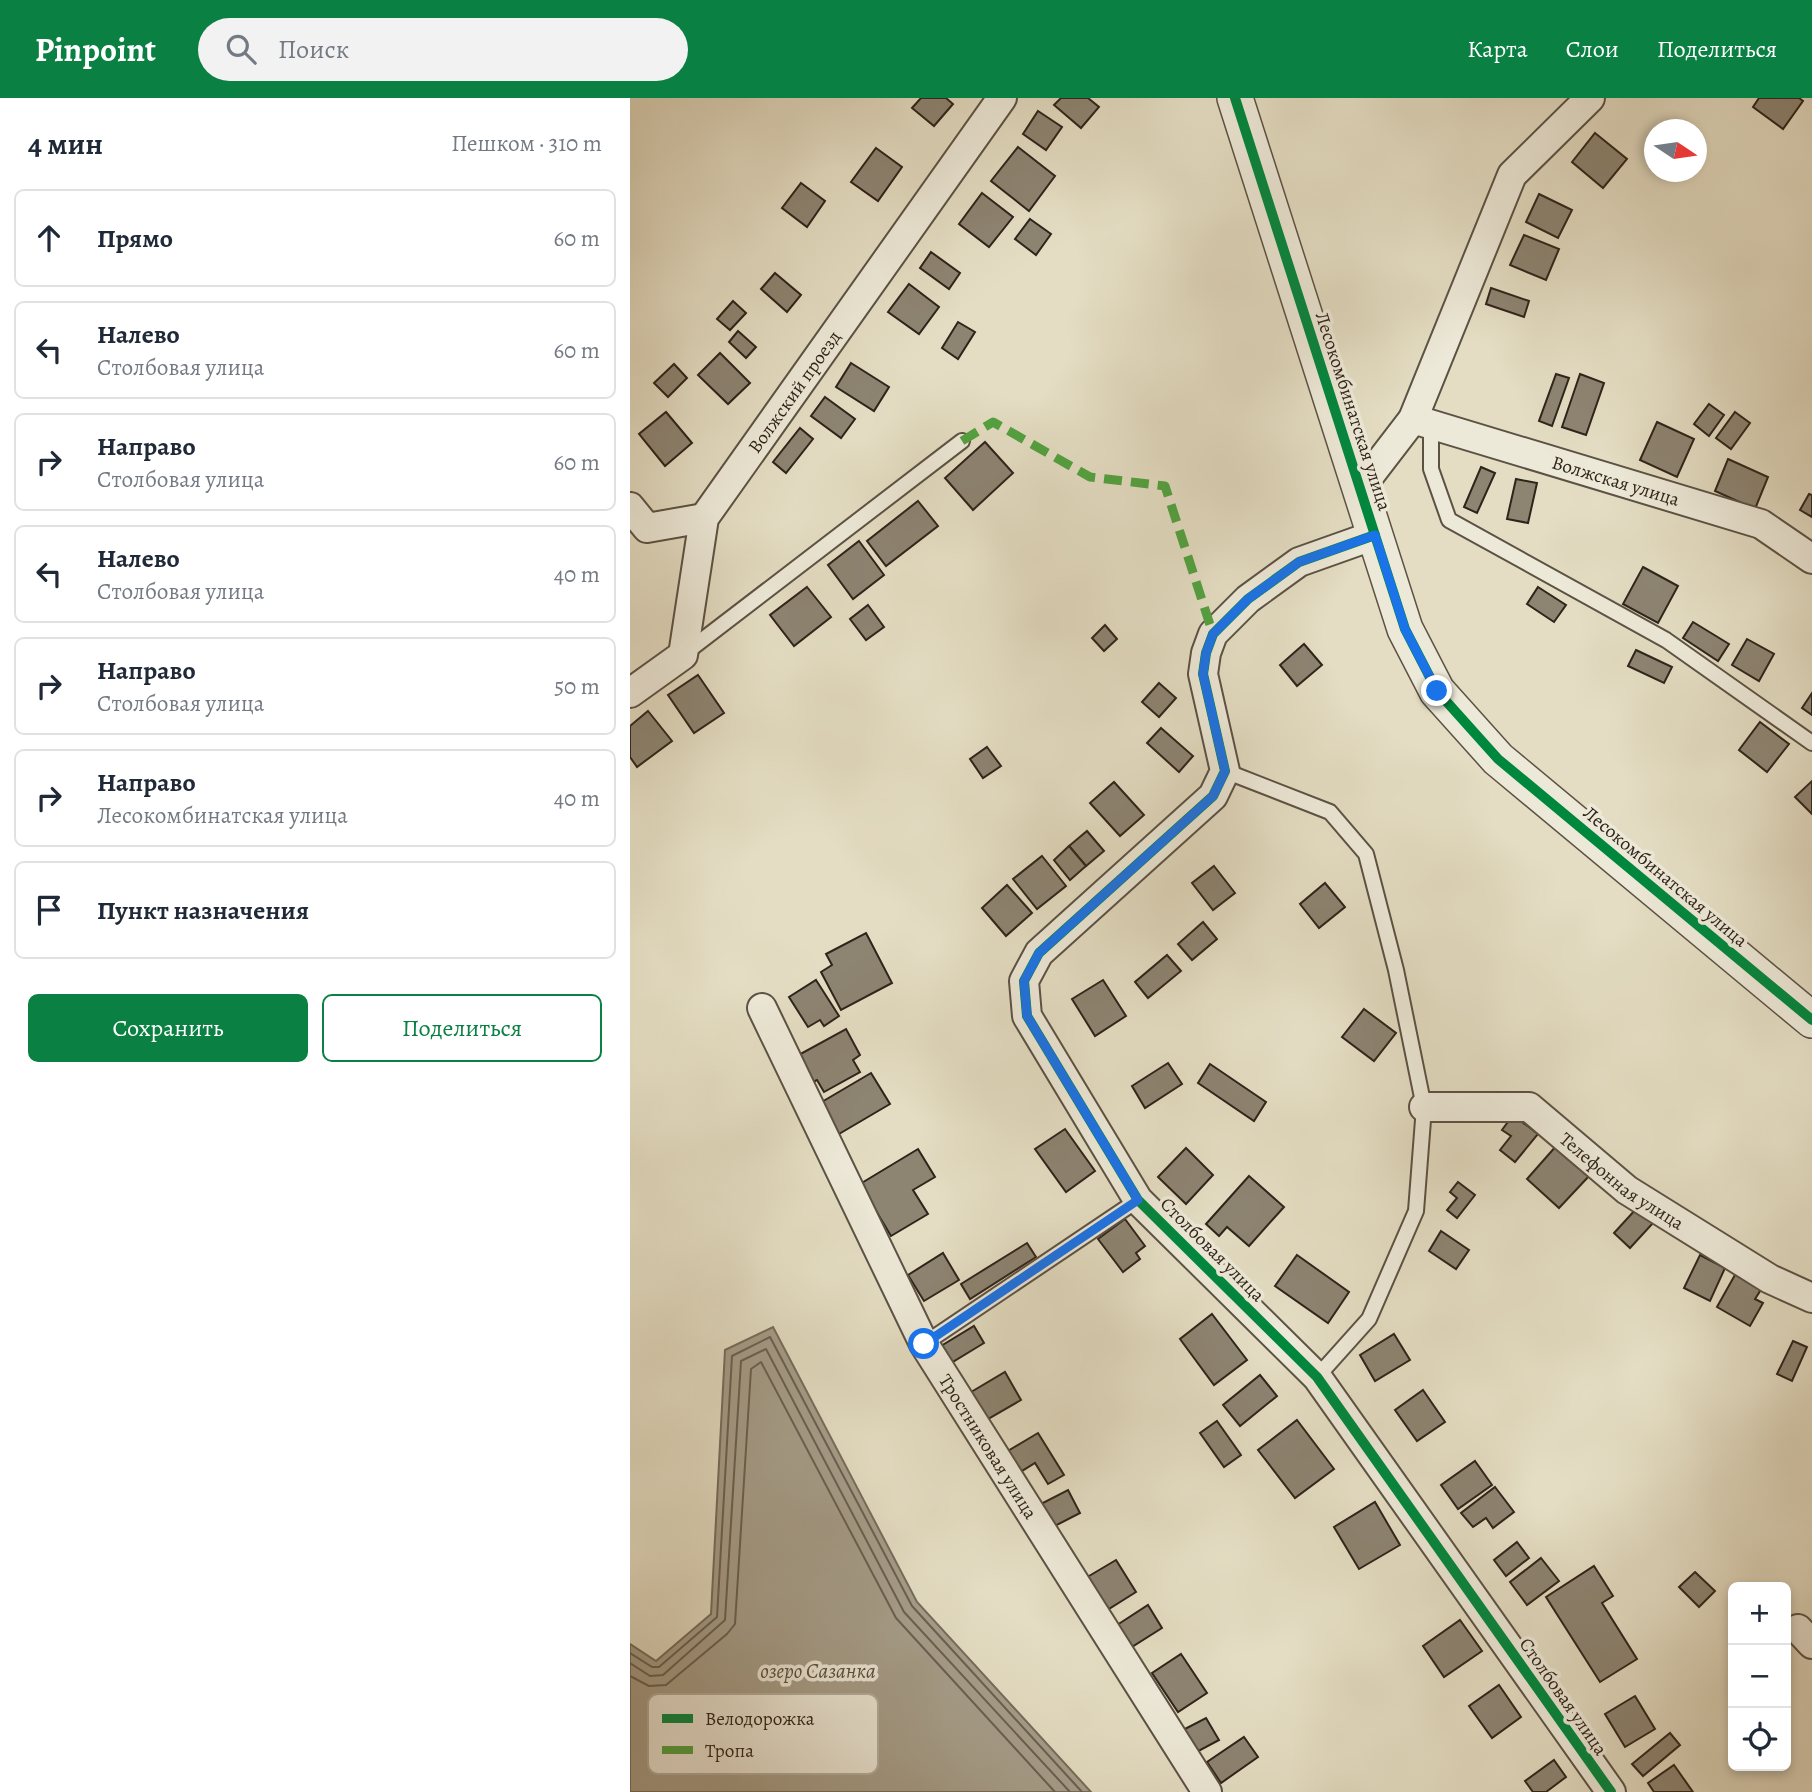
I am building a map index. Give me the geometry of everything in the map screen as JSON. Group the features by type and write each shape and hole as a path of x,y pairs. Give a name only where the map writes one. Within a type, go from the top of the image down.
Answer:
{"street":[{"name":"Волжский проезд","path":"683,655 704,518 1002,98"},
{"path":"1360,488 1422,422 1512,175 1590,98"},
{"name":"Лесокомбинатская улица","path":"1236,99 1405,629 1437,691 1489,749 1812,1020"},
{"name":"Волжская улица","path":"1422,422 1762,524 1812,559"},
{"path":"630,507 647,528 704,518"},
{"path":"1225,771 1203,674 1206,653 1213,634 1248,599 1299,562 1375,535"},
{"path":"630,693 683,655"},
{"name":"Столбовая улица","path":"1225,771 1213,796 1039,953 1024,981 1027,1016 1138,1200 1317,1377 1611,1792"},
{"name":"Тростниковая улица","path":"761,1008 924,1344 1207,1792"},
{"name":"Телефонная улица","path":"1424,1107 1529,1107 1627,1190 1770,1279 1812,1298"}],"lane":[{"path":"1422,422 1431,469 1449,520 1666,640 1812,743"},
{"path":"683,655 962,441"},
{"path":"1225,771 1330,812 1366,854 1396,970 1424,1107 1416,1211 1369,1319 1317,1377"},
{"path":"924,1344 1138,1200"}],"water":[{"name":"озеро Сазанка","path":"773,1327 917,1602 1091,1792 630,1792 630,1644 656,1661 711,1614 725,1350"}],"building":[{"path":"921,98 946,98 953,104 934,126 912,108"},
{"path":"1061,98 1088,98 1099,107 1081,128 1054,105"},
{"path":"1759,98 1799,98 1803,101 1783,129 1753,107"},
{"path":"1038,111 1062,127 1046,150 1023,134"},
{"path":"1595,133 1627,159 1603,188 1572,162"},
{"path":"1018,147 1055,176 1029,211 991,181"},
{"path":"876,148 902,167 878,201 851,182"},
{"path":"801,183 825,201 807,227 782,208"},
{"path":"982,193 1013,217 989,247 959,224"},
{"path":"1539,194 1572,210 1558,238 1526,222"},
{"path":"1030,219 1051,234 1036,255 1015,239"},
{"path":"1524,235 1559,249 1546,280 1510,265"},
{"path":"931,252 960,273 949,289 920,268"},
{"path":"775,273 801,295 787,312 761,289"},
{"path":"909,284 939,307 919,334 888,312"},
{"path":"1491,288 1529,301 1524,317 1486,304"},
{"path":"733,301 746,313 730,330 717,319"},
{"path":"958,322 975,332 958,359 942,348"},
{"path":"738,331 756,347 746,358 729,342"},
{"path":"720,353 750,383 728,404 698,375"},
{"path":"851,363 889,387 874,411 836,387"},
{"path":"674,364 687,378 668,397 654,383"},
{"path":"1556,374 1569,378 1552,426 1539,421"},
{"path":"1580,374 1604,383 1586,435 1562,427"},
{"path":"825,397 855,419 841,438 811,416"},
{"path":"1709,404 1724,415 1709,436 1694,424"},
{"path":"666,412 692,443 665,466 639,434"},
{"path":"1735,412 1750,423 1731,449 1716,438"},
{"path":"1657,422 1694,439 1677,477 1640,460"},
{"path":"800,428 813,439 786,473 773,462"},
{"path":"985,442 1013,473 973,510 945,478"},
{"path":"1728,459 1768,477 1755,509 1715,491"},
{"path":"1481,467 1495,473 1477,513 1464,507"},
{"path":"1516,479 1537,483 1528,523 1507,519"},
{"path":"1809,494 1812,495 1812,517 1800,510"},
{"path":"918,501 938,526 886,566 867,541"},
{"path":"859,541 884,575 853,599 828,565"},
{"path":"1643,567 1678,586 1658,623 1623,604"},
{"path":"807,587 831,617 794,646 770,615"},
{"path":"1538,587 1566,605 1554,622 1527,604"},
{"path":"868,605 884,627 866,640 850,619"},
{"path":"1693,622 1729,644 1718,661 1683,638"},
{"path":"1105,625 1117,639 1104,651 1092,638"},
{"path":"1747,639 1774,654 1759,681 1732,665"},
{"path":"1304,644 1322,665 1297,686 1280,665"},
{"path":"1636,650 1672,667 1664,683 1628,666"},
{"path":"698,675 724,713 694,733 668,695"},
{"path":"1159,683 1176,698 1159,717 1142,702"},
{"path":"1812,693 1812,715 1802,708"},
{"path":"648,711 672,741 637,767 630,757 630,726"},
{"path":"1760,722 1789,744 1767,772 1739,750"},
{"path":"1161,728 1193,756 1179,772 1147,743"},
{"path":"987,747 1001,766 983,778 970,759"},
{"path":"1812,781 1812,814 1795,797"},
{"path":"1114,782 1144,815 1120,836 1090,803"},
{"path":"1087,831 1104,851 1086,866 1069,846"},
{"path":"1069,846 1086,866 1070,880 1054,860"},
{"path":"1042,856 1066,886 1037,909 1013,879"},
{"path":"1214,866 1235,893 1213,910 1192,883"},
{"path":"1325,883 1345,907 1319,928 1300,904"},
{"path":"1007,885 1032,913 1006,936 982,908"},
{"path":"1203,922 1217,939 1192,960 1178,944"},
{"path":"866,933 892,983 841,1010 821,972 832,965 826,954"},
{"path":"1167,955 1181,971 1148,998 1135,982"},
{"path":"816,980 839,1016 824,1026 820,1020 808,1027 789,997"},
{"path":"1103,980 1126,1016 1095,1036 1072,999"},
{"path":"1364,1009 1396,1033 1374,1061 1342,1037"},
{"path":"846,1029 860,1055 853,1060 860,1072 824,1092 817,1080 809,1084 795,1057"},
{"path":"1168,1063 1182,1084 1145,1108 1132,1086"},
{"path":"1210,1064 1266,1102 1254,1121 1198,1083"},
{"path":"871,1073 890,1104 839,1134 820,1103"},
{"path":"1513,1115 1538,1134 1515,1162 1500,1150 1511,1136 1502,1130"},
{"path":"1065,1129 1095,1171 1066,1192 1035,1149"},
{"path":"1557,1145 1590,1175 1559,1208 1527,1179"},
{"path":"1186,1148 1213,1175 1186,1204 1158,1177"},
{"path":"918,1149 935,1177 913,1190 928,1214 891,1236 860,1184"},
{"path":"1249,1176 1284,1207 1249,1246 1227,1227 1219,1236 1206,1224"},
{"path":"1458,1182 1475,1195 1457,1218 1447,1210 1457,1198 1450,1192"},
{"path":"1637,1208 1653,1223 1630,1248 1614,1233"},
{"path":"1125,1219 1145,1246 1136,1253 1140,1259 1123,1272 1098,1239"},
{"path":"1441,1231 1469,1250 1456,1269 1429,1251"},
{"path":"1027,1243 1036,1257 970,1299 961,1284"},
{"path":"943,1253 959,1280 924,1301 908,1275"},
{"path":"1297,1255 1349,1292 1328,1323 1275,1286"},
{"path":"1700,1255 1725,1268 1710,1301 1684,1288"},
{"path":"1736,1273 1762,1288 1755,1299 1763,1303 1750,1326 1717,1307"},
{"path":"1212,1314 1247,1360 1214,1385 1180,1339"},
{"path":"974,1326 984,1343 946,1366 936,1349"},
{"path":"1394,1334 1410,1360 1375,1381 1360,1355"},
{"path":"1793,1341 1807,1347 1792,1381 1777,1374"},
{"path":"1005,1372 1021,1400 981,1423 966,1395"},
{"path":"1260,1375 1277,1396 1240,1426 1223,1405"},
{"path":"1423,1390 1445,1422 1417,1441 1395,1410"},
{"path":"1297,1420 1334,1469 1295,1498 1258,1450"},
{"path":"1217,1421 1241,1455 1224,1467 1200,1433"},
{"path":"1038,1433 1064,1475 1048,1484 1035,1463 1014,1476 1001,1455"},
{"path":"1475,1461 1492,1485 1458,1509 1441,1485"},
{"path":"1495,1487 1514,1512 1493,1528 1486,1518 1473,1527 1461,1513"},
{"path":"1068,1490 1080,1513 1047,1530 1035,1507"},
{"path":"1375,1502 1400,1545 1359,1569 1334,1527"},
{"path":"1517,1542 1529,1558 1506,1576 1494,1560"},
{"path":"1541,1558 1559,1581 1527,1605 1510,1582"},
{"path":"1116,1560 1136,1592 1104,1612 1084,1579"},
{"path":"1594,1566 1613,1596 1602,1603 1637,1659 1600,1682 1546,1597"},
{"path":"1695,1572 1715,1591 1699,1607 1679,1587"},
{"path":"1148,1605 1162,1628 1127,1650 1114,1627"},
{"path":"1460,1620 1482,1651 1444,1677 1423,1646"},
{"path":"1181,1654 1207,1693 1178,1712 1152,1673"},
{"path":"1499,1685 1521,1717 1492,1738 1469,1706"},
{"path":"1635,1696 1655,1729 1625,1747 1605,1714"},
{"path":"1206,1718 1219,1740 1193,1754 1181,1731"},
{"path":"1670,1733 1680,1745 1643,1776 1632,1764"},
{"path":"1244,1737 1258,1757 1221,1783 1207,1762"},
{"path":"1554,1760 1566,1777 1546,1792 1533,1792 1525,1781"},
{"path":"1674,1765 1693,1792 1654,1792 1648,1783"}],"marked path":[{"path":"962,441 993,422 1090,477 1165,486 1213,634"}],"cycle path":[{"path":"1235,98 1405,629 1437,691 1498,759 1812,1020"},
{"path":"1375,535 1299,562 1248,599 1213,634 1206,653 1203,674 1225,771 1213,796 1039,953 1024,981 1027,1016 1138,1200 1317,1377 1611,1792"}],"route":[{"path":"924,1344 1138,1200 1027,1016 1024,981 1039,953 1213,796 1225,771 1203,674 1206,653 1213,634 1248,599 1299,562 1375,535 1405,629 1437,691"}]}
